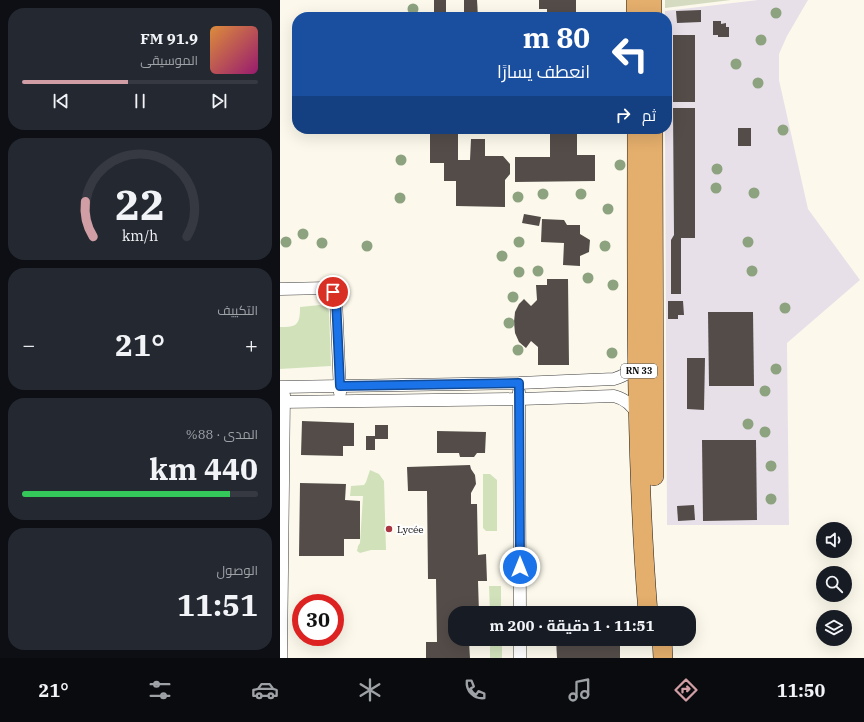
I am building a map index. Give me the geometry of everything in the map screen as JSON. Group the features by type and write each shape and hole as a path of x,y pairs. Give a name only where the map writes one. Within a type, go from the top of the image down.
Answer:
{"highway":[{"path":"636,0 636,12"},
{"path":"652,0 652,12"},
{"name":"RN 33","path":"637,134 639,421 643,551 647,606"},
{"name":"RN 33","path":"653,134 654,544 658,606"},
{"path":"652,646 653,658"},
{"path":"662,646 663,658"}],"street":[{"path":"280,289 328,288 333,292 336,298 341,402"},
{"path":"281,658 282,387 519,383 614,379 626,374 636,364 638,359"},
{"path":"519,383 520,606"},
{"path":"282,402 520,399 614,396 628,402 637,414 639,421"},
{"path":"520,646 520,658"}],"shaded area":[{"path":"758,0 808,0 787,36 779,54 779,80 808,209 860,280 787,343 789,525 667,525 665,134 672,134 672,12 665,11"}],"green space":[{"path":"665,0 731,0 665,8"},
{"path":"320,305 326,307 329,311 331,366 280,369 280,327 296,324 299,318 300,307"},
{"path":"370,470 379,474 384,481 386,550 371,550 360,553 357,551 360,543 363,496 350,496 351,486 364,485"},
{"path":"483,474 490,474 497,480 497,531 486,531 483,528"},
{"path":"489,586 501,586 501,606 490,606"},
{"path":"490,646 502,646 502,658 490,658"}],"building":[{"path":"434,0 446,0 446,12 434,12"},
{"path":"464,0 477,0 478,12 464,12"},
{"path":"539,0 576,0 576,12 547,12 547,9 539,9"},
{"path":"701,10 701,22 677,23 676,11"},
{"path":"713,21 721,21 721,24 726,23 726,27 729,27 729,37 718,37 718,35 713,35"},
{"path":"673,35 695,35 695,102 673,102"},
{"path":"673,108 695,108 695,238 681,238 681,294 671,294 671,240 674,235"},
{"path":"738,128 751,128 751,146 738,146"},
{"path":"430,134 458,134 458,160 470,160 471,139 485,139 485,156 503,156 510,164 510,174 505,180 505,207 456,206 456,181 444,181 444,163 430,163"},
{"path":"550,134 577,134 577,155 595,155 595,181 515,182 515,157 550,157"},
{"path":"524,214 541,217 539,226 522,223"},
{"path":"542,219 564,220 567,225 580,225 580,234 590,240 589,252 580,256 580,266 563,265 564,243 541,242"},
{"path":"547,279 568,279 569,365 538,365 538,347 531,341 526,348 519,342 515,333 515,312 519,304 524,299 531,306 537,300 536,285 547,285"},
{"path":"668,301 683,301 684,315 678,315 678,319 668,319"},
{"path":"708,312 753,312 754,386 709,386"},
{"path":"687,358 705,358 704,410 687,409"},
{"path":"302,421 354,423 354,446 343,446 343,456 301,455"},
{"path":"375,425 388,425 388,439 375,439 375,450 366,450 366,436 375,436"},
{"path":"437,431 486,432 485,453 477,453 474,457 460,457 459,453 437,453"},
{"path":"702,440 756,440 757,520 703,521"},
{"path":"470,465 475,475 476,484 471,493 471,504 477,504 478,555 486,554 487,581 478,581 479,606 448,606 448,646 469,646 470,658 426,658 426,642 437,642 436,579 428,579 427,491 408,491 407,467"},
{"path":"300,483 346,484 345,500 360,501 360,539 344,539 344,556 299,556"},
{"path":"694,505 695,520 678,521 677,506"},
{"path":"556,646 620,646 620,658 557,658"}],"place":[{"name":"Lycée","path":"389,529"}],"route":[{"path":"333,292 336,298 340,386 519,383 520,567"}]}
